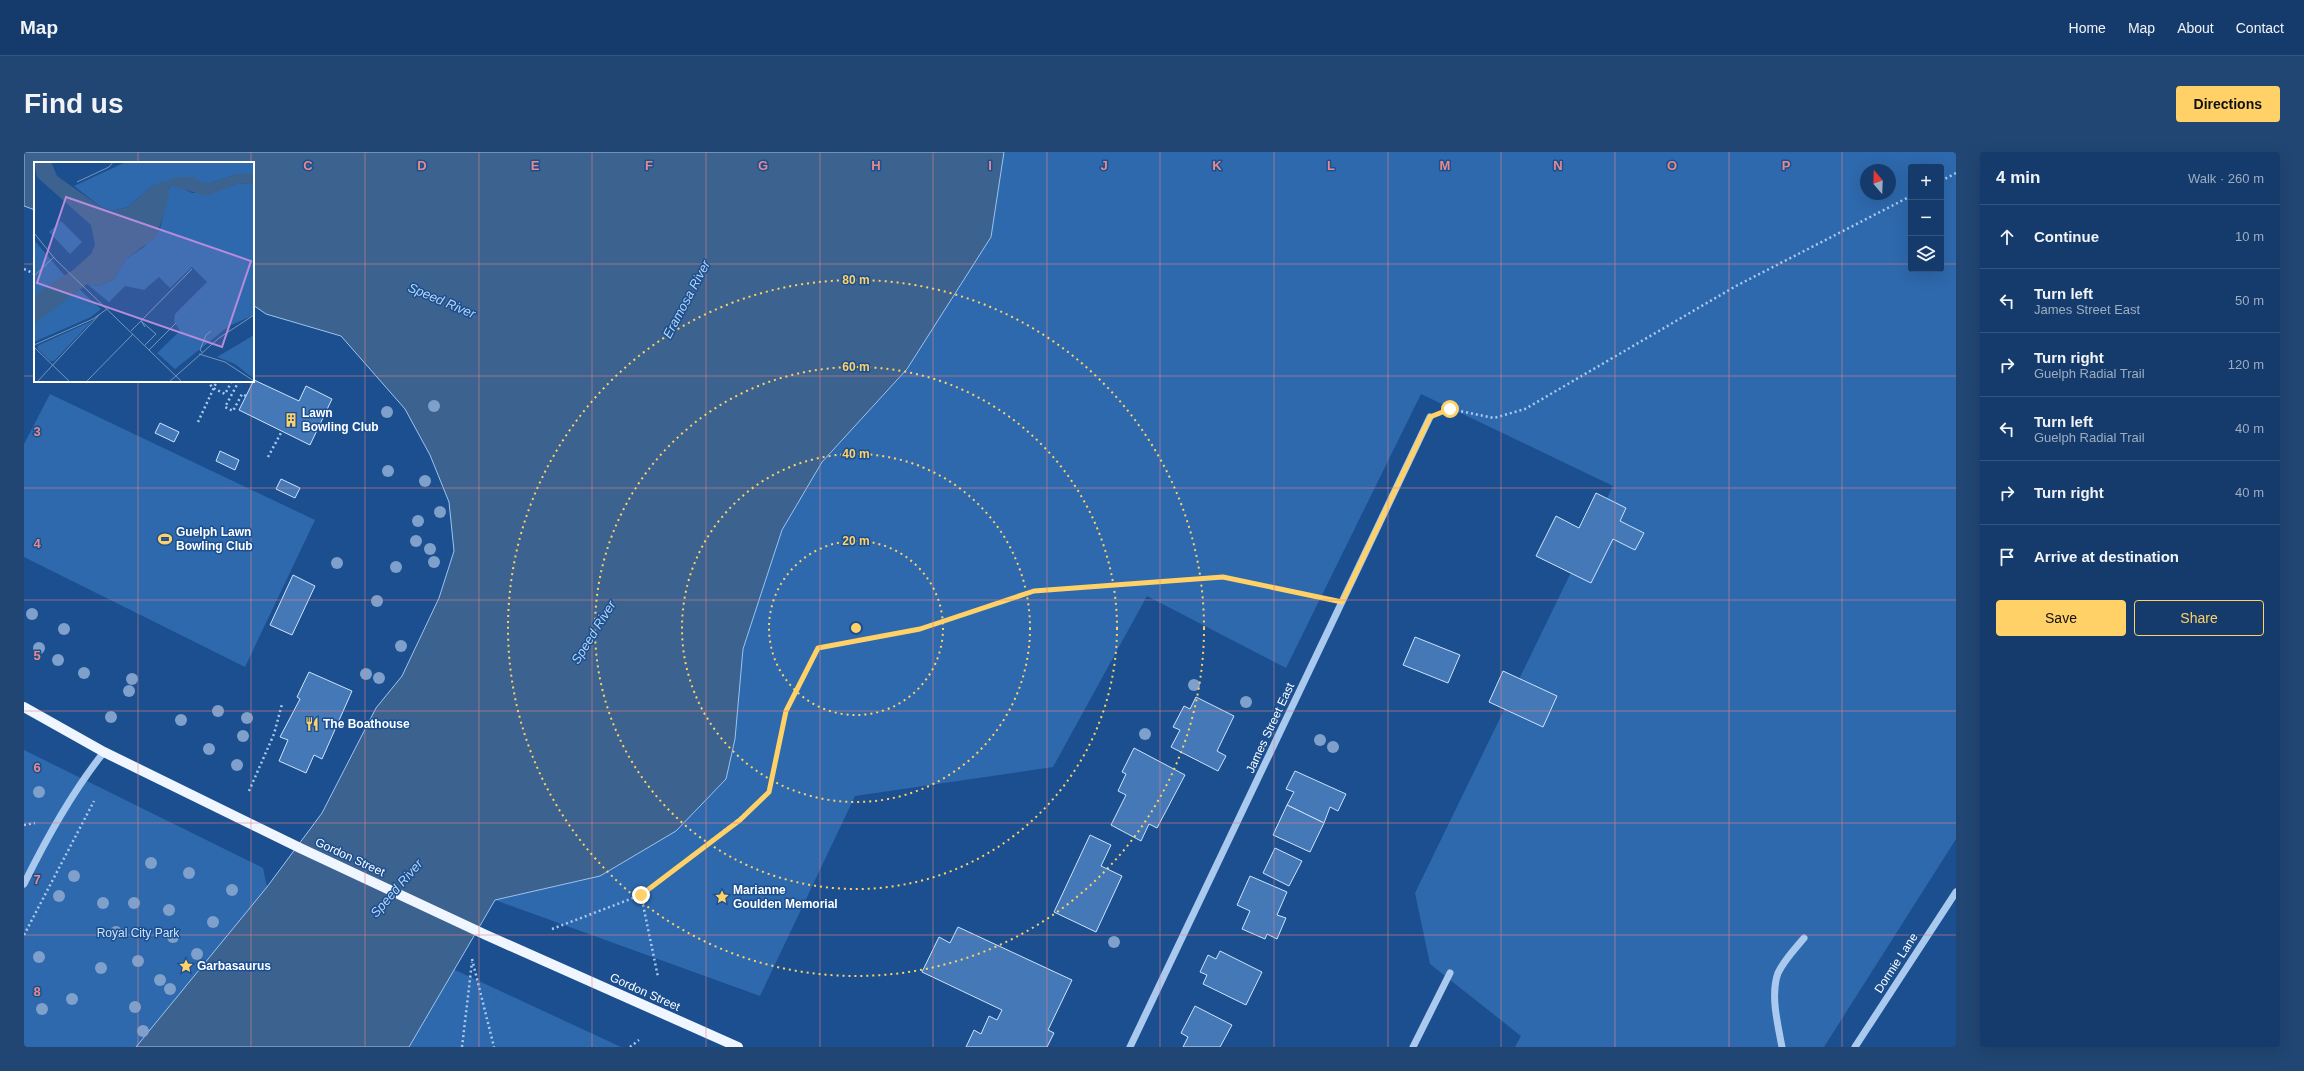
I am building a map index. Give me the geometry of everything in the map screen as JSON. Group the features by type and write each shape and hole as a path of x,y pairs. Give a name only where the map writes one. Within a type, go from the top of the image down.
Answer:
{"main road":[{"name":"Gordon Street","path":"24,707 104,752 300,848 486,935 738,1047"}],"street":[{"name":"James Street East","path":"1130,1047 1430,417"},
{"path":"24,884 58,819 89,770 104,752"},
{"name":"Dormie Lane","path":"1855,1047 1956,892"},
{"path":"1782,1047 1774,988 1778,973 1786,960 1804,938"},
{"path":"1413,1047 1450,973"}],"path":[{"path":"1944,179 1956,173"},
{"path":"1430,417 1450,409 1494,418 1525,409 1736,286 1908,198"},
{"path":"24,270 34,274"},
{"path":"208,382 213,388 225,394 231,382"},
{"path":"198,422 216,382"},
{"path":"238,382 225,407 233,411 242,394 246,396"},
{"path":"268,457 282,431"},
{"path":"552,929 641,895 740,820 769,792 786,711 818,648 920,629 1034,591 1223,577 1342,602"},
{"path":"249,791 274,734 282,704"},
{"path":"24,935 96,798"},
{"path":"641,895 658,977"},
{"path":"462,1047 472,959 494,1047"},
{"path":"630,1047 639,1040"}],"green space":[{"path":"1004,152 1956,152 1956,839 1824,1047 1515,1047 1521,1036 1430,964 1415,893 1613,486 1421,394 1286,668 1147,596 1053,767 855,796 760,996 495,900 600,876 735,739 743,649 782,530 822,462 907,369 991,237"},
{"name":"Guelph Lawn Bowling Club","path":"50,394 315,520 245,667 24,557 24,444"},
{"name":"Royal City Park","path":"24,750 263,868 267,887 455,970 621,1047 24,1047"}],"water":[{"path":"24,152 1004,152 991,237 907,369 822,462 782,530 743,649 735,739 726,779 676,831 600,876 495,900 409,1047 136,1047 267,887 322,813 376,708 402,676 439,598 454,551 449,502 430,455 405,409 341,336 266,314 254,306 254,162 34,162 34,210 24,206"}],"building":[{"name":"Lawn Bowling Club","path":"254,380 299,401 306,386 332,399 310,445 239,410"},
{"path":"160,423 179,432 174,442 155,433"},
{"path":"220,451 239,460 235,470 216,461"},
{"path":"281,479 300,488 295,498 276,489"},
{"path":"1596,493 1626,508 1620,521 1644,533 1635,550 1613,539 1591,583 1536,556 1556,516 1579,528"},
{"path":"293,575 315,586 292,635 270,625"},
{"path":"1415,637 1460,655 1448,683 1403,665"},
{"path":"1503,671 1557,696 1543,727 1489,702"},
{"name":"The Boathouse","path":"309,672 352,691 322,759 314,755 306,773 279,761 288,740 280,737 300,699 297,697"},
{"path":"1196,697 1234,716 1217,751 1226,756 1218,771 1171,747 1180,730 1173,727 1184,706 1190,709"},
{"path":"1134,748 1185,775 1157,828 1149,824 1141,841 1111,825 1126,795 1118,791 1126,774 1122,772"},
{"path":"1295,771 1346,794 1338,811 1330,807 1324,823 1287,805 1294,792 1286,789"},
{"path":"1287,805 1324,823 1310,852 1273,835"},
{"path":"1090,835 1111,845 1101,866 1122,876 1096,932 1054,912"},
{"path":"1275,848 1302,861 1289,886 1263,873"},
{"path":"1250,876 1287,892 1277,915 1286,918 1277,939 1267,934 1265,939 1242,929 1250,911 1237,905"},
{"path":"958,927 1072,980 1048,1030 1054,1033 1047,1047 966,1047 974,1030 981,1034 989,1016 997,1020 1002,1010 922,972 939,937 950,943"},
{"path":"1220,951 1262,972 1246,1005 1203,984 1207,975 1200,972 1208,955 1216,959"},
{"path":"1195,1006 1232,1025 1220,1047 1183,1047 1188,1037 1181,1033"}],"place":[{"name":"Lawn Bowling Club","path":"291,420"},
{"name":"Guelph Lawn Bowling Club","path":"165,539"},
{"name":"The Boathouse","path":"312,724"},
{"name":"Marianne Goulden Memorial","path":"722,897"},
{"name":"Garbasaurus","path":"186,966"}],"route":[{"path":"641,895 740,820 769,792 786,711 818,648 920,629 1034,591 1223,577 1342,602 1430,417 1450,409"}],"water label":[{"name":"Eramosa River","path":"686,299"},
{"name":"Speed River","path":"442,300"},
{"name":"Speed River","path":"593,632"},
{"name":"Speed River","path":"396,888"}]}
